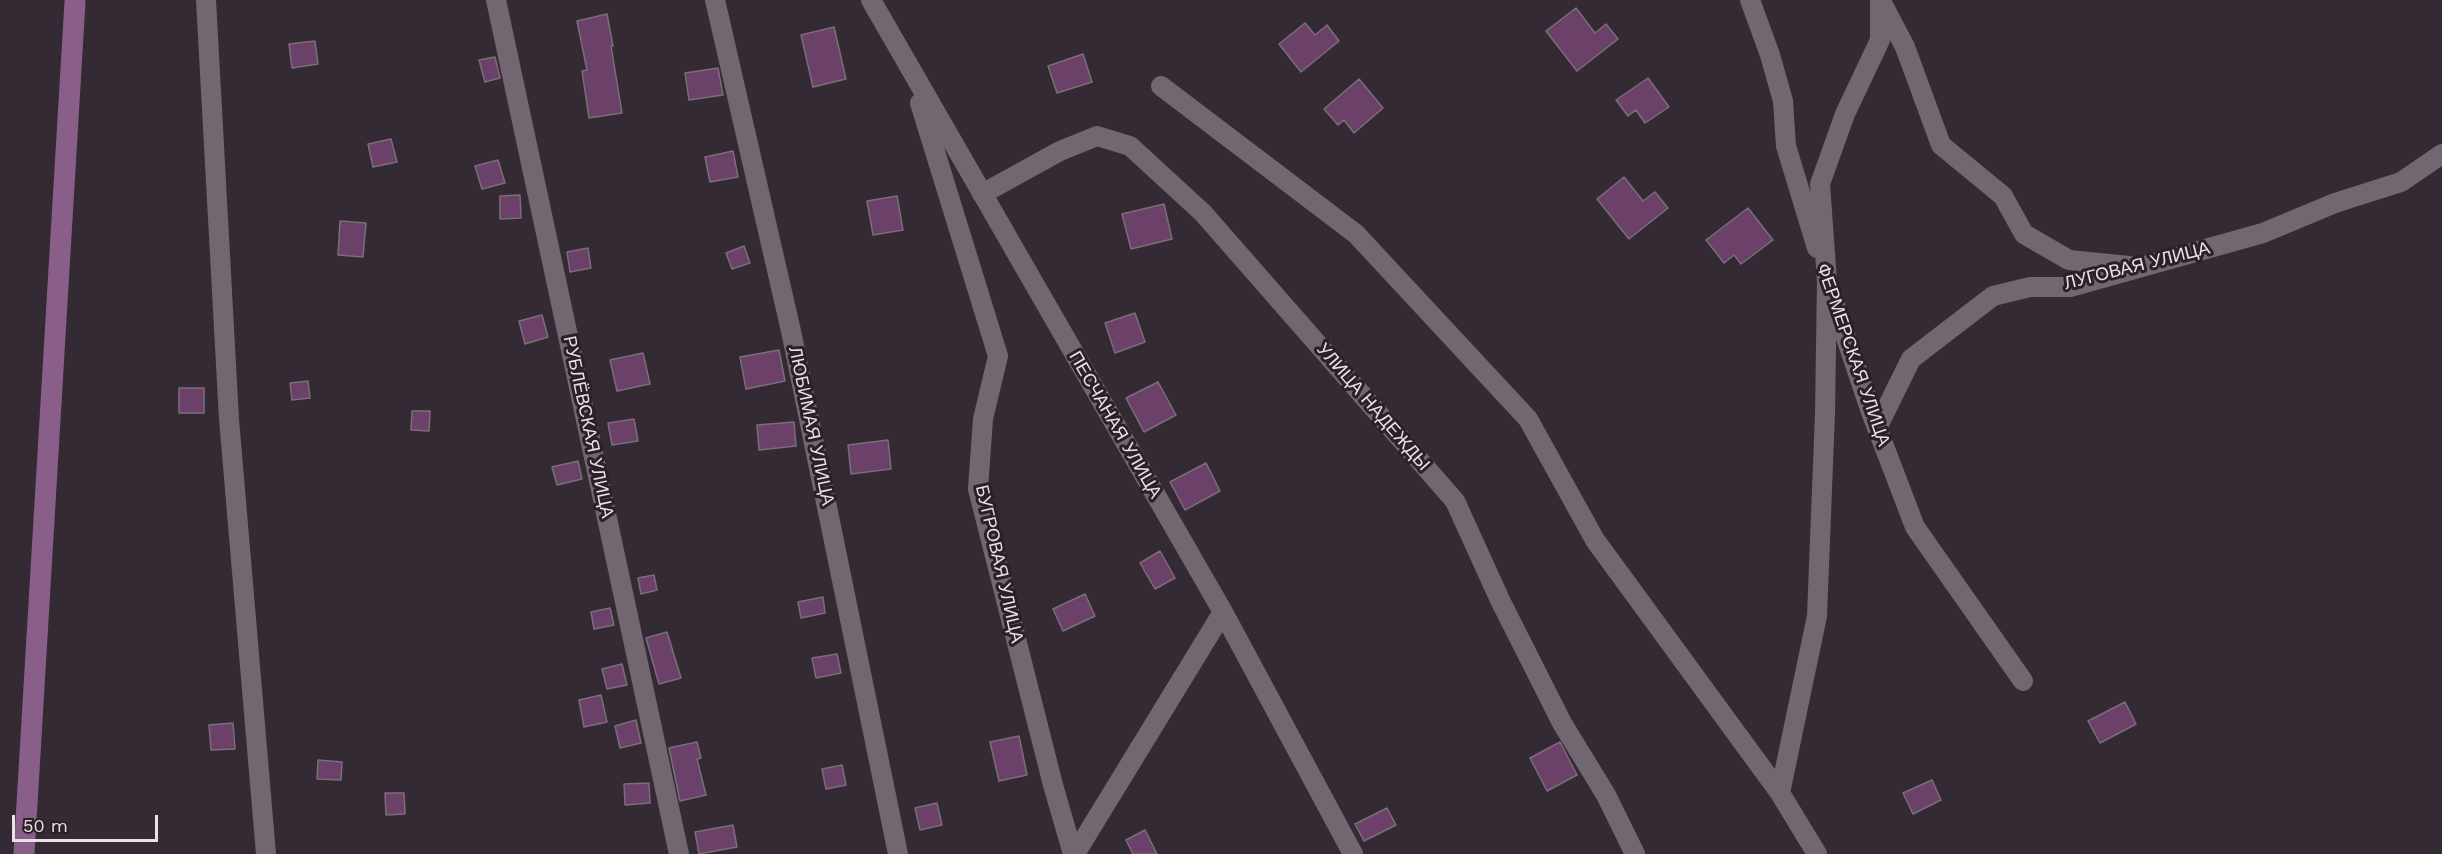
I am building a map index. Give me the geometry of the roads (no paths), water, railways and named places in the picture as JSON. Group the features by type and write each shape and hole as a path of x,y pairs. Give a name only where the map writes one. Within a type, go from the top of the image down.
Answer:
{"street":[{"path":"206,0 229,419 266,854"},
{"name":"РУБЛЁВСКАЯ УЛИЦА","path":"496,0 679,854"},
{"name":"ЛЮБИМАЯ УЛИЦА","path":"715,0 791,331 898,854"},
{"name":"ПЕСЧАНАЯ УЛИЦА","path":"871,0 1223,612 1353,854"},
{"name":"ФЕРМЕРСКАЯ УЛИЦА","path":"1750,0 1770,55 1783,101 1786,146 1827,281 1877,428 1915,527 2023,681"},
{"path":"1780,793 1817,616 1825,413 1827,281 1820,184 1845,114 1880,40 1880,0"},
{"path":"1880,0 1905,47 1941,145 2003,196 2024,234 2069,260 2139,268"},
{"name":"БУГРОВАЯ УЛИЦА","path":"909,66 998,356 983,419 978,489 1053,785 1074,854"},
{"path":"1161,86 1356,234 1528,419 1595,540 1780,793 1817,854"},
{"name":"УЛИЦА НАДЕЖДЫ","path":"982,194 1060,151 1097,136 1130,146 1203,213 1455,501 1500,600 1562,723 1606,795 1635,854"},
{"name":"ЛУГОВАЯ УЛИЦА","path":"1877,428 1911,359 1993,296 2030,286 2070,287 2263,233 2335,203 2402,182 2442,154"},
{"path":"1074,854 1223,612"}],"waterway":[{"path":"24,854 75,2"}]}
